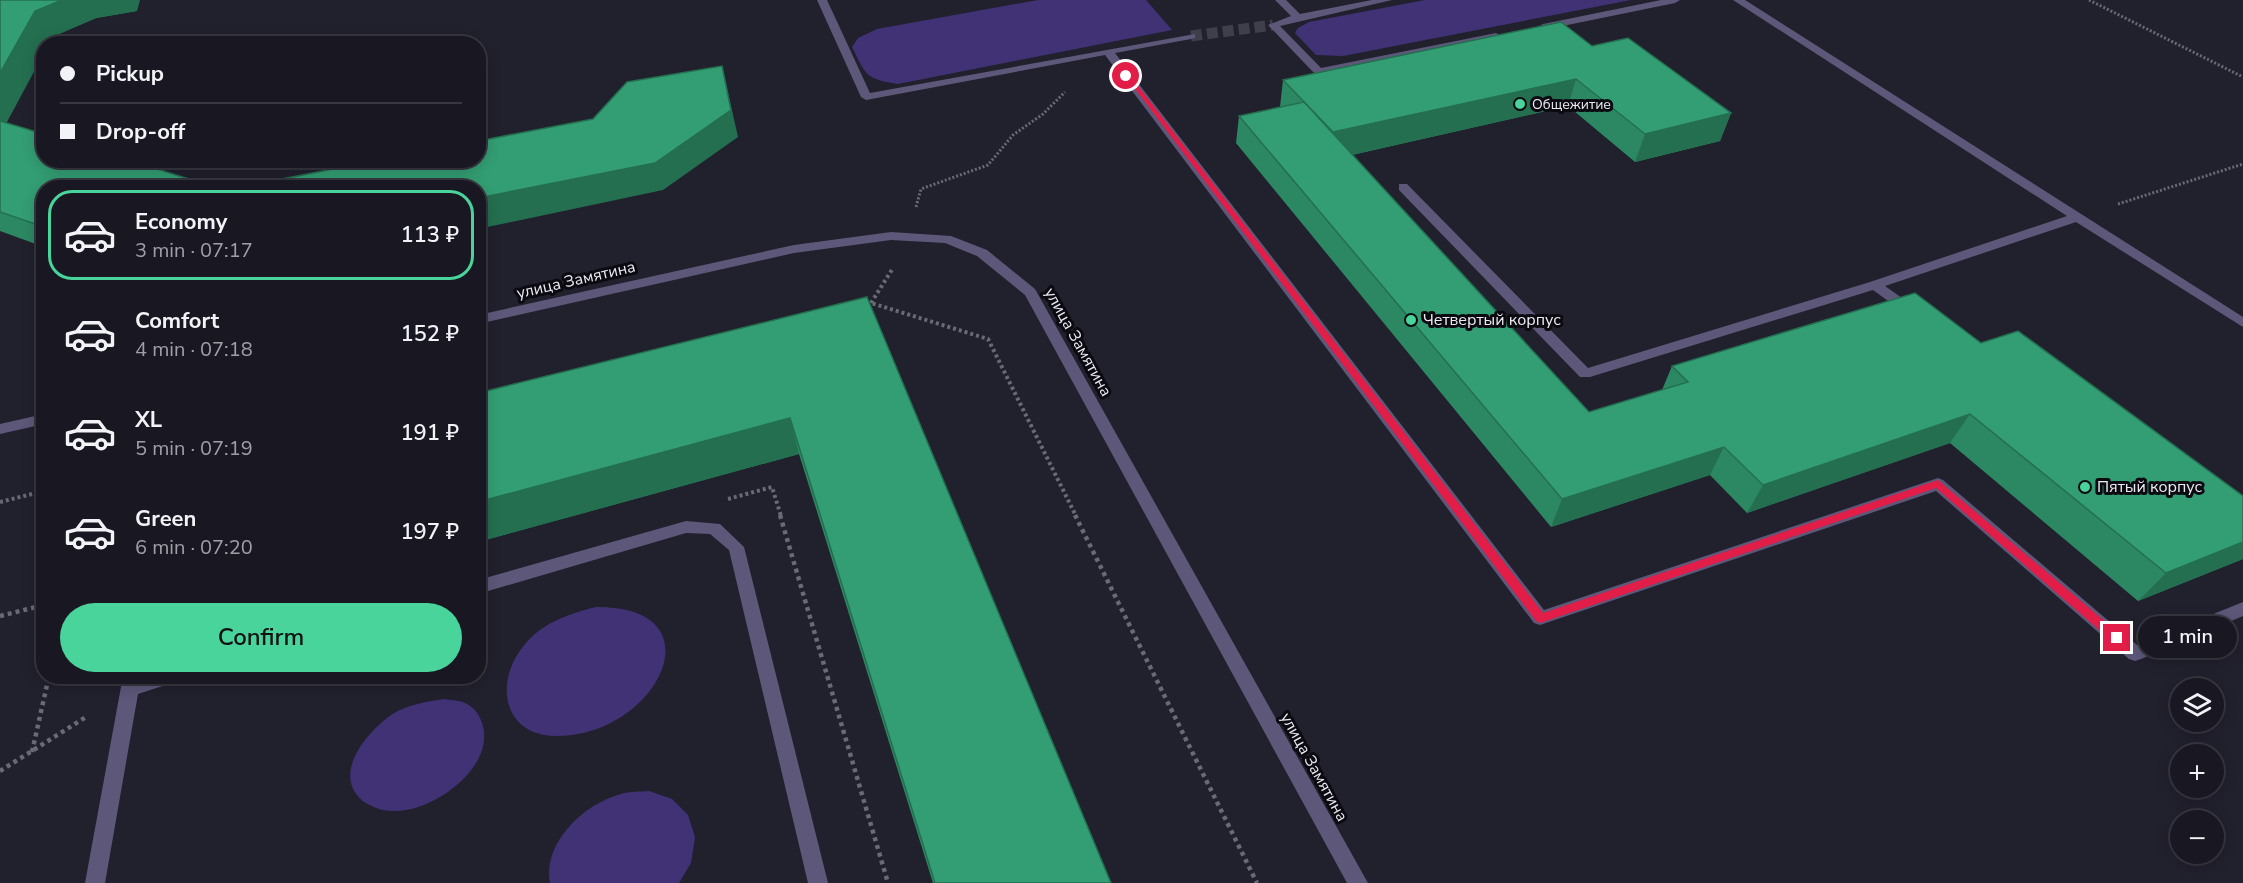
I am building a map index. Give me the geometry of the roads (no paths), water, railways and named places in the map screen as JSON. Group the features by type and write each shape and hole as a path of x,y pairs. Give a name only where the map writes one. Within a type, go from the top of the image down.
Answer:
{"street":[{"path":"822,0 866,97 1110,55 1191,36"},
{"path":"1280,0 1298,18"},
{"path":"1387,0 1273,25 1319,72 1503,35"},
{"path":"1537,28 1675,0"},
{"path":"1738,0 2243,323"},
{"path":"1110,55 1540,618 1938,484 2135,654 2243,609"},
{"path":"1403,187 1585,374 1875,285 2077,217"},
{"name":"улица Замятина","path":"486,318 794,249 891,236 947,239 982,253 1030,292 1353,882"},
{"path":"1875,285 1919,317"},
{"path":"0,429 36,421"},
{"path":"486,585 686,527 714,528 729,540 736,547 818,883"},
{"path":"95,883 131,684"}],"tunnel":[{"path":"1191,36 1273,25"}],"place":[{"name":"Общежитие","path":"1520,104"},
{"name":"Четвертый корпус","path":"1411,320"},
{"name":"Пятый корпус","path":"2085,487"}]}
